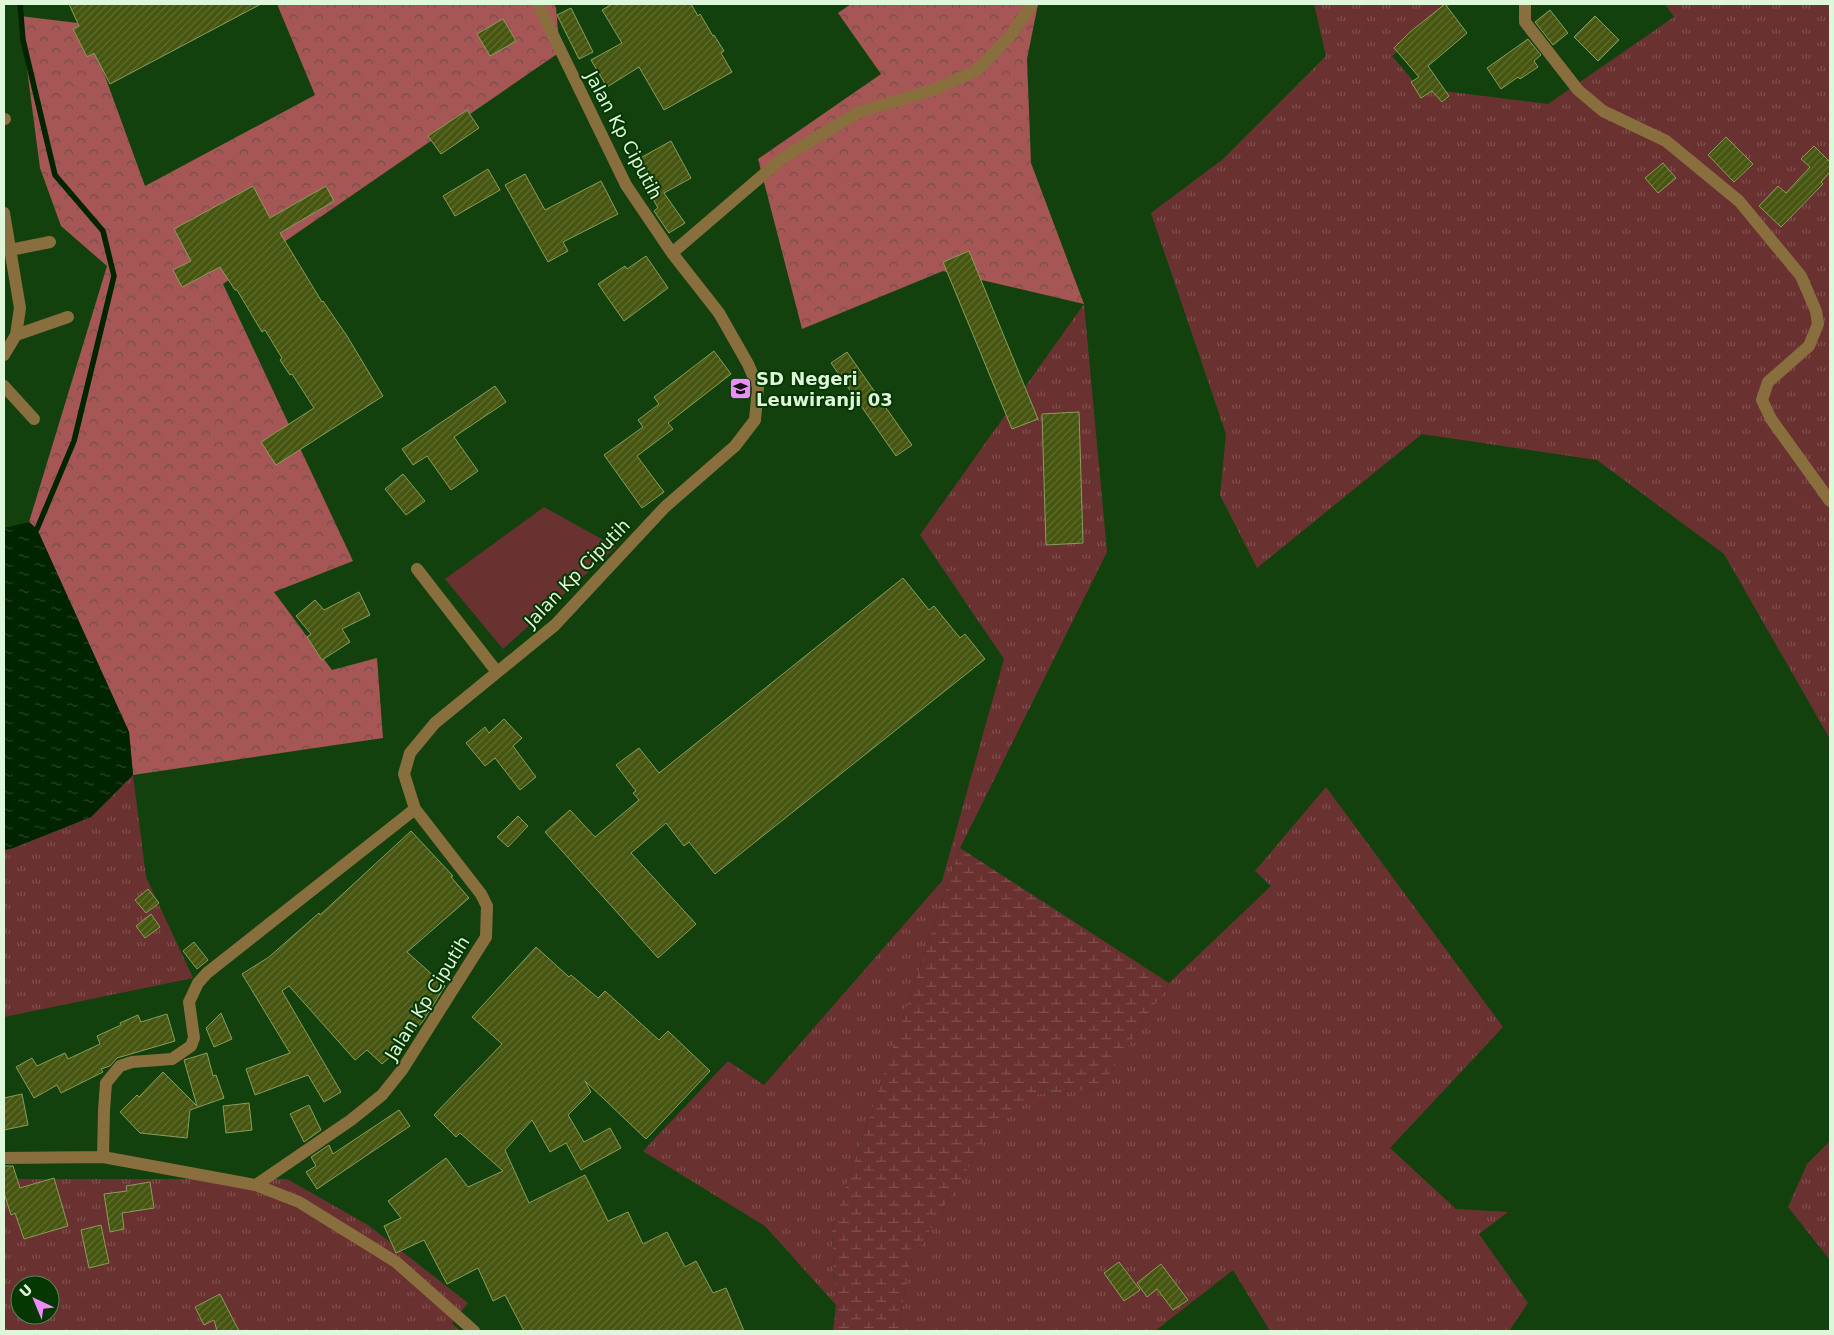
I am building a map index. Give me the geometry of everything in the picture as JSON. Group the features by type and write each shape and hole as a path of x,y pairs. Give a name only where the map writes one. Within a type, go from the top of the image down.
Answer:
{"street":[{"name":"Jalan Kp Ciputih","path":"256,1184 351,1120 382,1095 402,1070 486,936 487,906 481,894 415,809 404,774 410,753 435,723 555,625 665,507 735,446 755,420 758,387 748,364 719,313 672,254 626,185 538,4"},
{"path":"672,254 784,157 858,112 936,89 977,70 1011,35 1032,4"},
{"path":"1525,4 1525,22 1578,90 1603,111 1666,141 1739,201 1800,276 1816,311 1818,324 1809,346 1768,382 1762,400 1772,419 1830,501"},
{"path":"4,213 20,308 16,335 4,355"},
{"path":"10,250 50,242"},
{"path":"16,335 68,317"},
{"path":"4,386 34,419"},
{"path":"417,569 497,672"},
{"path":"103,1158 106,1083 120,1066 132,1062 172,1059 191,1046 194,1038 189,1002 198,983 207,973 415,809"},
{"path":"4,1158 103,1158 256,1184 299,1202 396,1262 474,1331"}],"green space":[{"path":"277,4 554,4 560,52 223,284 353,561 274,592 332,670 377,658 383,738 133,775 129,732 37,529 29,522 107,266 61,226 40,168 20,16 86,24 145,186 315,95"},
{"path":"851,4 1038,4 1027,59 1031,163 1084,304 943,271 802,329 758,159 881,74 838,13"},
{"path":"1314,4 1451,4 1392,56 1419,88 1548,104 1674,17 1665,4 1830,4 1830,739 1724,554 1597,460 1422,434 1257,568 1220,495 1226,434 1151,213 1223,159 1326,56"},
{"path":"1084,304 1107,552 960,848 832,1228 836,1305 765,1226 643,1151 728,1061 764,1085 942,881 1004,659 920,535"},
{"path":"544,507 616,547 503,649 445,579"},
{"path":"133,775 146,877 193,978 4,1017 4,850 91,817"},
{"path":"1326,787 1503,1027 1390,1148 1456,1209 1508,1212 1479,1234 1528,1303 1509,1331 1270,1331 1233,1270 1155,1331 898,1331 910,1263 988,1135 1035,1094 1100,1089 1169,983 1271,886 1255,871"},
{"path":"960,848 1169,983 1100,1089 1035,1094 988,1135 910,1263 898,1331 833,1331 836,1305 832,1228"},
{"path":"1830,1141 1830,1260 1788,1207 1807,1164"},
{"path":"4,1179 287,1179 368,1225 468,1303 452,1323 460,1331 4,1331"}],"water":[{"path":"29,522 37,529 129,732 133,775 91,817 4,850 4,528"}],"building":[{"path":"69,4 261,4 110,84 94,53 87,57 73,29 79,26"},
{"path":"612,4 691,4 698,16 700,14 724,51 721,53 732,72 664,110 639,67 607,87 591,60 622,43 602,10"},
{"path":"1445,4 1467,33 1428,66 1449,96 1442,102 1432,91 1421,98 1411,82 1419,77 1394,48 1410,32"},
{"path":"571,8 593,52 579,59 557,15"},
{"path":"1550,10 1568,33 1553,45 1535,22"},
{"path":"1595,16 1619,40 1598,61 1574,37"},
{"path":"503,19 516,41 490,56 477,34"},
{"path":"1528,39 1541,55 1534,61 1538,67 1520,79 1518,77 1501,89 1487,68"},
{"path":"467,110 479,128 441,154 428,136"},
{"path":"1726,137 1753,164 1734,182 1708,155"},
{"path":"671,141 691,178 664,193 685,223 669,233 654,211 658,208 633,162"},
{"path":"1814,146 1830,162 1830,172 1821,182 1823,184 1781,227 1759,206 1778,186 1786,193 1810,167 1801,159"},
{"path":"1663,163 1676,178 1658,193 1645,178"},
{"path":"488,169 500,190 455,216 443,196"},
{"path":"525,174 545,210 601,181 618,214 563,242 568,251 548,262 505,185"},
{"path":"253,186 270,218 326,186 334,201 280,233 322,302 347,336 383,396 276,465 261,442 314,408 292,374 290,375 280,360 282,358 265,330 262,332 237,290 235,290 220,267 182,287 173,270 191,261 174,229"},
{"path":"969,251 1038,419 1012,429 943,262"},
{"path":"646,256 668,288 624,321 598,284 625,266 627,269"},
{"path":"714,351 731,374 668,423 673,429 637,456 664,492 642,508 604,455 643,427 638,420 659,404 654,397"},
{"path":"847,352 912,445 896,456 831,363"},
{"path":"495,386 506,402 454,437 478,471 451,490 427,456 413,465 402,449"},
{"path":"1079,412 1083,543 1046,545 1042,414"},
{"path":"403,474 425,501 406,515 385,489"},
{"path":"903,578 929,610 934,606 960,638 965,634 985,659 715,874 689,842 684,846 666,823 631,853 696,924 658,958 545,832 570,810 595,837 639,800 633,793 636,791 616,765 639,748 659,773"},
{"path":"359,592 370,615 342,629 350,642 322,660 307,637 311,634 296,616 315,600 324,610"},
{"path":"504,719 522,738 513,746 536,777 520,790 495,758 485,766 466,743 485,727 489,733"},
{"path":"518,816 528,826 508,847 497,837"},
{"path":"411,831 453,876 451,877 469,898 407,952 445,986 423,1021 409,1037 410,1039 382,1064 367,1050 355,1060 289,986 282,991 341,1092 324,1102 308,1075 255,1095 246,1069 290,1053 242,974 269,957 319,913 320,915"},
{"path":"148,889 159,903 146,913 135,900"},
{"path":"151,914 160,927 145,938 136,926"},
{"path":"194,942 208,960 197,969 183,951"},
{"path":"536,947 569,977 571,975 598,998 605,991 659,1040 668,1031 710,1071 646,1139 585,1081 591,1092 568,1115 584,1142 610,1128 621,1148 581,1170 566,1143 550,1152 532,1120 505,1150 529,1203 585,1175 608,1221 628,1212 643,1244 667,1232 685,1267 696,1261 713,1293 726,1288 744,1331 524,1331 505,1295 493,1301 478,1268 447,1284 424,1240 396,1253 384,1226 401,1218 388,1201 446,1158 468,1187 503,1171 460,1133 456,1137 434,1115 502,1044 472,1017"},
{"path":"221,1013 232,1039 214,1047 206,1028"},
{"path":"167,1014 175,1041 117,1058 110,1066 101,1069 103,1072 61,1093 57,1085 34,1098 16,1067 32,1058 37,1066 65,1053 68,1059 100,1044 97,1036 121,1025 120,1023 138,1015 141,1022"},
{"path":"207,1053 213,1076 216,1075 224,1098 190,1110 187,1138 140,1133 120,1112 137,1095 139,1097 163,1072 197,1106 184,1060"},
{"path":"22,1094 28,1125 4,1130 4,1098"},
{"path":"249,1103 252,1130 226,1133 223,1106"},
{"path":"309,1105 321,1130 304,1142 290,1114"},
{"path":"399,1110 410,1126 317,1189 306,1172 316,1166 311,1157 329,1145 333,1154"},
{"path":"4,1166 13,1166 20,1188 54,1178 68,1226 24,1239 15,1213 11,1215 4,1193"},
{"path":"150,1182 154,1208 122,1213 124,1229 110,1232 104,1194 127,1191 126,1186"},
{"path":"101,1225 109,1263 89,1268 81,1230"},
{"path":"1119,1262 1140,1290 1124,1301 1104,1273"},
{"path":"1161,1264 1188,1300 1173,1310 1157,1289 1147,1297 1137,1283"},
{"path":"220,1294 239,1331 217,1331 214,1320 204,1325 195,1307"}],"waterway":[{"path":"20,4 23,40 55,175 103,231 114,276 74,441 37,529"}],"place":[{"name":"SD Negeri Leuwiranji 03","path":"740,388"}]}
